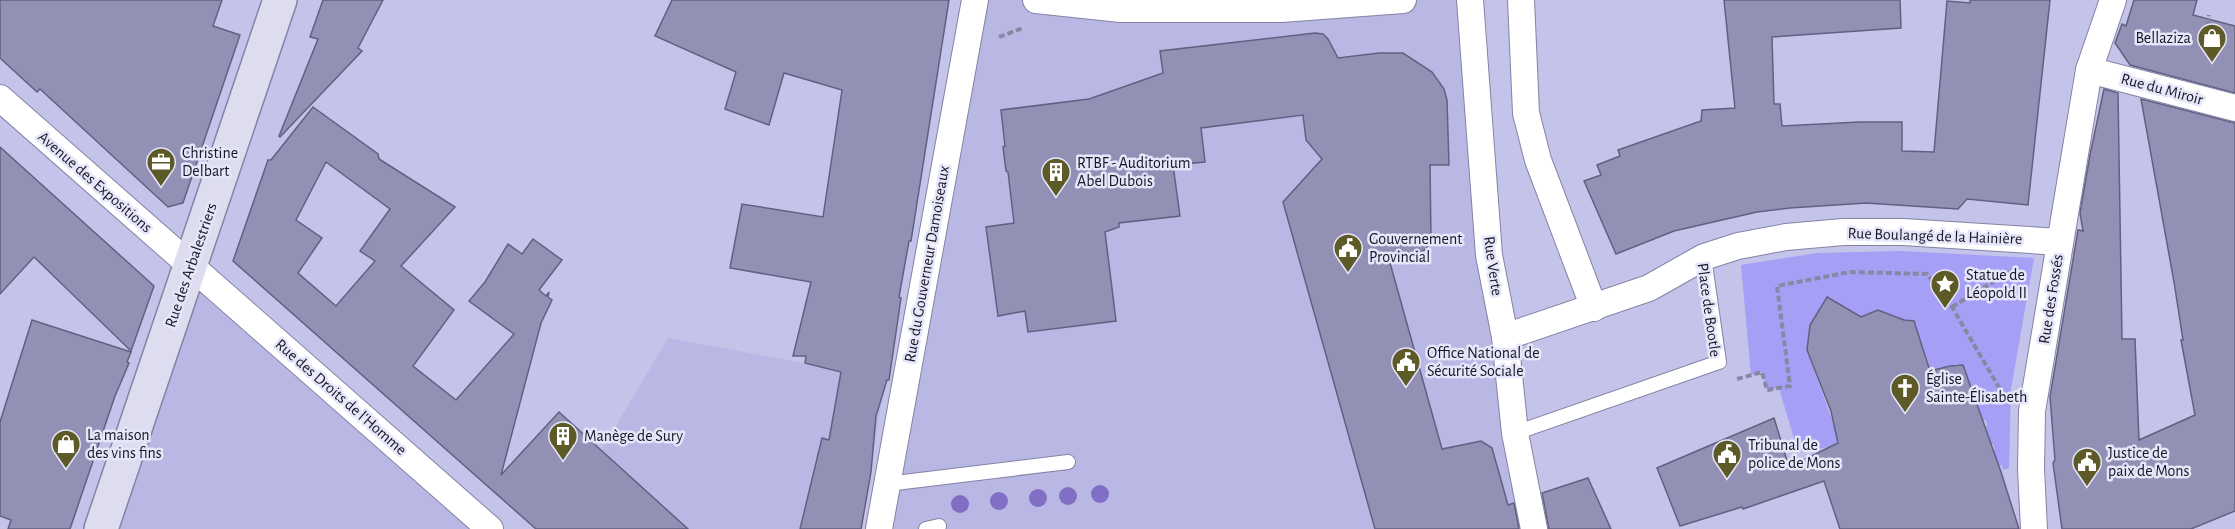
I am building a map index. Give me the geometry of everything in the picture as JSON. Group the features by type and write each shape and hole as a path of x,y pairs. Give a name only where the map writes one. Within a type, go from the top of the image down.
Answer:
{"main road":[{"name":"Rue des Arbalestriers","path":"101,529 280,0"}],"street":[{"name":"Rue du Gouverneur Damoiseaux","path":"879,529 975,0"},
{"path":"1036,0 1121,9 1281,9 1403,0"},
{"name":"Rue Verte","path":"1470,0 1490,255 1505,337 1515,433 1534,529"},
{"path":"1521,0 1526,113 1538,160 1594,308"},
{"name":"Rue des Fossés","path":"2034,529 2032,411 2089,70 2113,0"},
{"name":"Rue du Miroir","path":"2089,70 2235,108"},
{"name":"Avenue des Expositions","path":"0,98 191,265"},
{"name":"Rue Boulangé de la Hainière","path":"1704,257 1738,246 1786,237 1843,232 1913,233 2060,242"},
{"name":"Place de Bootle","path":"1505,337 1649,288 1704,257"},
{"name":"Rue des Droits de l'Homme","path":"191,265 490,529"}],"lane":[{"name":"Place de Bootle","path":"1515,433 1719,362 1704,257"},
{"path":"887,484 1068,462"}],"path":[{"path":"2206,34 2209,15"},
{"path":"989,41 1021,28 1032,28"},
{"path":"1743,377 1762,372 1767,390 1790,386 1776,286 1850,272 1927,274 1952,307 2031,443"},
{"path":"1952,307 1980,291"}],"shaded area":[{"path":"975,0 1470,0 1534,529 879,529"},
{"path":"1901,251 2034,258 2011,389 2009,468 2003,470 2002,465 1997,467 1991,451 1995,449 1993,444 1989,445 1982,428 1987,426 1986,420 1980,422 1974,403 1980,401 1978,396 1972,398 1968,395 1957,364 1931,371 1914,321 1856,319 1847,309 1826,297 1810,325 1807,350 1840,442 1830,447 1798,452 1779,388 1767,390 1762,372 1751,375 1741,265 1817,253"},
{"path":"191,265 490,529 101,529"},
{"path":"668,338 842,370 838,386 883,393 861,529 536,529 490,489 559,412 601,451"}],"building":[{"path":"0,0 222,0 213,26 240,35 183,203 168,207 40,89 37,92 0,58"},
{"path":"323,0 383,0 358,48 362,51 280,137 318,39 310,37"},
{"path":"672,0 949,0 911,241 909,241 899,297 901,298 889,380 887,380 876,416 871,472 861,529 800,529 822,438 829,440 841,372 805,363 806,356 793,356 811,282 730,268 742,204 823,217 842,90 784,73 769,125 725,109 736,72 655,36"},
{"path":"1724,0 1900,0 1901,28 1772,37 1774,104 1780,104 1782,126 1902,122 1902,151 1934,152 1947,1 1970,3 1970,0 2050,0 2028,205 1967,199 1958,209 1866,203 1790,208 1757,212 1674,231 1616,254 1584,181 1601,175 1597,165 1620,156 1618,150 1701,121 1702,110 1735,108"},
{"path":"2134,0 2197,0 2193,15 2235,26 2235,93 2130,65 2115,43 2122,24 2126,26"},
{"name":"Gouvernement Provincial","path":"1315,33 1323,34 1328,39 1338,58 1379,53 1403,53 1432,72 1444,89 1447,100 1449,165 1430,165 1431,240 1426,249 1418,254 1390,263 1442,449 1481,441 1492,448 1508,505 1514,503 1519,529 1375,529 1283,202 1322,159 1306,140 1303,115 1201,128 1205,162 1173,165 1180,216 1119,223 1119,227 1105,232 1116,321 1028,332 1025,311 998,316 986,227 1014,223 1003,147 1005,146 1001,110 1089,99 1163,73 1160,51"},
{"path":"2104,89 2118,93 2122,339 2135,339 2139,440 2195,415 2141,99 2235,123 2235,511 2191,529 2062,529 2053,463 2055,460 2050,397 2078,230 2083,231 2080,213"},
{"path":"313,107 378,154 379,159 455,207 401,266 454,310 413,366 456,400 514,334 469,301 485,282 508,244 522,254 533,239 562,260 539,290 546,296 549,292 548,297 552,300 541,323 501,475 559,412 688,529 536,529 233,261 268,160 271,160","holes":["326,162 390,209 360,251 375,261 336,306 298,273 322,238 296,220"]},
{"path":"0,147 154,286 131,351 34,257 0,294"},
{"name":"Église Sainte-Élisabeth","path":"1827,297 1861,317 1878,310 1904,320 1914,321 1930,371 1963,365 2019,529 1840,529 1824,481 1743,509 1742,507 1680,526 1657,468 1774,418 1789,467 1838,443 1831,411 1807,350 1810,325"},
{"path":"32,320 131,352 70,529 8,529 11,520 0,516 0,422"},
{"path":"1588,478 1611,529 1549,529 1542,493"}],"place":[{"name":"Bellaziza","path":"2212,64"},
{"name":"Christine Delbart","path":"161,188"},
{"name":"RTBF - Auditorium Abel Dubois","path":"1056,198"},
{"name":"Gouvernement Provincial","path":"1348,274"},
{"name":"Statue de Léopold II","path":"1945,310"},
{"name":"Office National de Sécurité Sociale","path":"1406,388"},
{"name":"Église Sainte-Élisabeth","path":"1905,414"},
{"name":"Manège de Sury","path":"563,462"},
{"name":"La maison des vins fins","path":"66,470"},
{"name":"Tribunal de police de Mons","path":"1727,480"},
{"name":"Justice de paix de Mons","path":"2087,488"}]}
